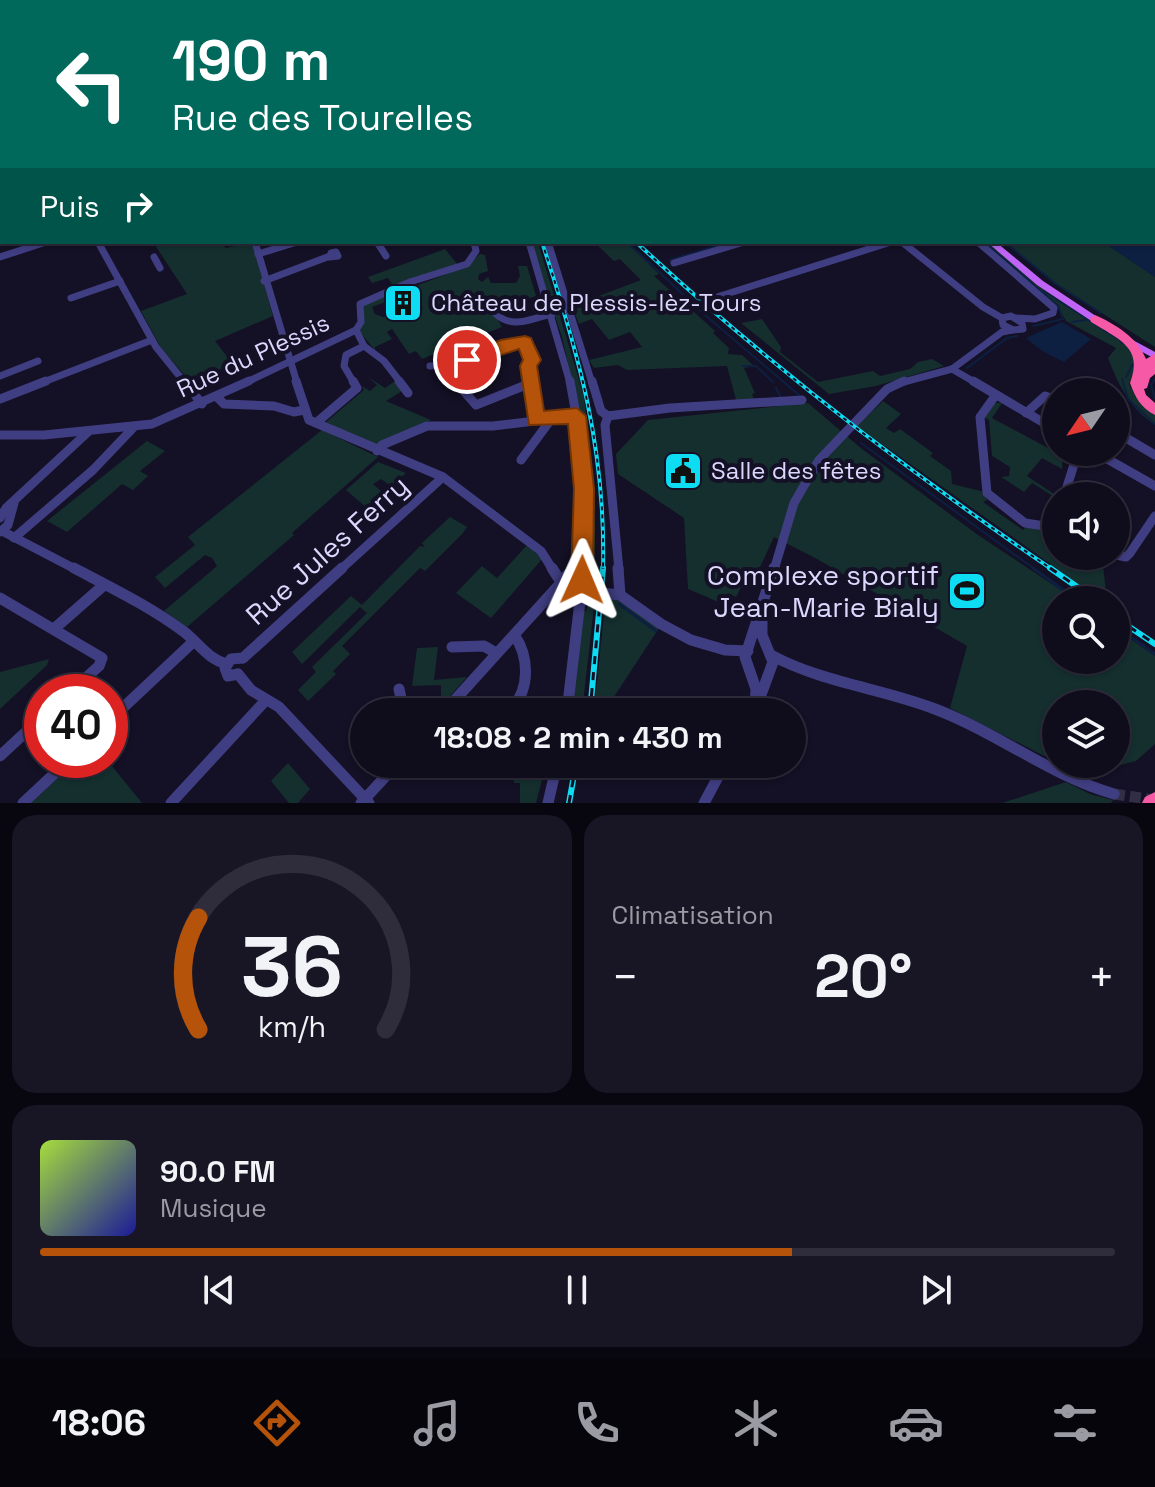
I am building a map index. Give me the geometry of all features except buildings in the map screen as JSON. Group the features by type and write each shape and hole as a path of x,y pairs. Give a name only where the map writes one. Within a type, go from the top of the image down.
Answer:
{"highway":[{"path":"1095,319 1136,350 1142,360 1153,360"},
{"path":"1153,360 1143,387 1155,404"},
{"path":"1153,360 1137,376 1137,388 1155,410"}],"main road":[{"path":"993,244 1040,283 1153,360"},
{"path":"1002,244 1153,360"}],"street":[{"path":"0,257 40,244"},
{"path":"99,244 152,340 202,404"},
{"path":"256,244 264,281 309,420 443,477 526,539 564,579 582,588 620,595 661,624 683,636 718,648 758,674 793,668"},
{"path":"258,254 290,244"},
{"path":"378,244 386,256"},
{"name":"Rue du Plessis","path":"0,435 133,428 152,424 202,404 356,330 361,320 360,304 410,282 467,264 476,251 474,244"},
{"path":"528,244 552,314 577,416 584,489 582,588 569,698"},
{"path":"549,244 601,411 608,416 636,411 802,400"},
{"path":"674,263 737,244"},
{"path":"714,298 885,244"},
{"path":"904,244 1002,325 1020,330 1033,319"},
{"path":"755,698 757,685 745,657 794,503 819,460 887,389 907,380 952,369 1002,325 1015,318 1033,319 1052,314 1053,306 980,244"},
{"path":"264,281 330,256"},
{"path":"154,257 160,268"},
{"path":"71,298 120,281"},
{"path":"496,314 503,322 515,324 552,314"},
{"path":"1015,318 1024,327"},
{"path":"519,328 532,360 528,366 533,382 536,419"},
{"path":"356,330 364,346 384,361 408,393"},
{"path":"0,399 152,340"},
{"path":"525,342 507,344 467,360 455,384 476,405 533,382"},
{"path":"316,423 357,388 344,367 345,356 364,346"},
{"path":"0,376 38,361"},
{"path":"430,366 464,364"},
{"path":"952,369 1042,422"},
{"path":"995,396 980,417 987,493 1025,523 1042,526"},
{"path":"217,397 226,404 274,406 294,412 304,410"},
{"path":"1026,413 1042,399"},
{"path":"377,451 382,445 427,426 493,426 577,416"},
{"path":"608,416 605,425 614,496 620,595"},
{"path":"521,460 552,418"},
{"path":"14,538 93,470 133,428"},
{"path":"88,432 17,499 3,519 1,532 152,611 188,634 213,660 227,664"},
{"path":"1130,440 1155,455"},
{"path":"1120,466 1155,486"},
{"name":"Rue Jules Ferry","path":"243,658 443,477"},
{"path":"1130,555 1145,526 1155,516"},
{"path":"456,698 578,567 582,554"},
{"path":"564,579 567,596 579,615"},
{"path":"55,628 104,585"},
{"path":"546,602 582,588"},
{"path":"0,598 102,658 90,674"},
{"path":"759,698 769,671 769,652 762,632 763,607"},
{"path":"515,636 522,647 522,698"},
{"path":"128,703 193,642"},
{"path":"452,647 484,646 496,653"},
{"path":"718,648 748,650 756,646 793,668 937,710 1079,783 1114,794"},
{"path":"235,657 243,658 245,666 238,674 226,674 227,664 235,657"},
{"path":"238,674 244,685 279,707 365,797 383,778"},
{"path":"399,689 401,698"},
{"path":"171,803 266,700"},
{"path":"0,756 24,734"},
{"path":"23,803 50,778"},
{"path":"548,803 554,778"},
{"path":"704,803 717,778"}],"green space":[{"path":"154,244 222,244 226,248 253,244 273,316 215,341 232,363 192,384 161,348 141,311 187,294"},
{"path":"531,244 539,244 584,397 595,496 595,589 588,587 584,575 581,421 562,337"},
{"path":"596,244 628,244 659,274 654,276 715,331 713,333 729,348 728,354 742,355 754,366 744,368 755,393 752,394 754,400 736,400 727,366 627,370 618,365 594,368 589,360 642,347 630,332 609,340 592,319 579,324 572,306 641,280 620,259 614,261"},
{"path":"984,244 990,244 1134,351 1137,363 1130,381 1130,378 1117,378 1108,358 1116,348 1066,321 1057,305"},
{"path":"1006,244 1106,244 1155,277 1155,347 1055,283"},
{"path":"445,249 458,265 394,287 388,278 372,283 368,277"},
{"path":"480,254 485,255 488,271 479,274 478,279 482,282 488,277 491,283 516,283 520,276 518,266 527,266 536,296 493,311 502,327 422,359 416,351 409,354 392,329 387,332 392,339 375,347 375,350 358,330 364,320 358,310 360,306 470,262","holes":["414,291 423,308 399,318 393,314 383,317 375,314 372,307"]},
{"path":"762,319 781,347 780,352 818,382 873,371 880,376 910,369 918,362 932,359 944,366 876,386 829,394 741,323"},
{"path":"368,377 385,388 395,381 402,391 386,401 431,420 373,446 326,422 364,390 362,386 370,391 377,385"},
{"path":"1130,386 1136,397 1155,415 1155,425 1138,411 1132,403"},
{"path":"883,401 901,414 886,428 894,433 900,429 933,453 930,456 951,471 952,484 981,491 987,500 983,502 1023,530 1026,527 1042,530 1042,558 857,426"},
{"name":"Complexe sportif Jean-Marie Bialy","path":"808,403 862,449 978,535 1055,586 1042,586 1042,674 1130,674 1130,639 1155,656 1155,744 1130,763 1130,690 1042,690 1042,755 950,708 967,646 774,537 755,578 745,579 736,597 728,593 723,604 688,589 684,518 618,474 616,454 648,420"},
{"path":"993,403 1002,403 992,418 1042,445 1042,458 1027,476 1042,486 1042,489 1032,483 1024,492 1001,477 1009,476 1010,467 992,456 989,420 983,417"},
{"path":"322,430 378,457 292,533 294,535 187,627 164,611 217,566 212,558 205,555 165,588 155,577 195,545 188,537"},
{"path":"147,441 165,451 140,471 148,476 133,490 122,484 67,532 47,521"},
{"path":"378,462 406,473 391,486 381,479 373,484 383,493 367,508 346,490"},
{"path":"450,517 467,527 463,533 425,571 420,568 342,646 350,654 333,671 336,674 308,701 298,690 316,672 312,667 367,613 360,607 302,664 292,652 351,596 362,605 420,546 425,547 422,543"},
{"path":"527,545 543,558 491,618 456,593 482,566 497,578"},
{"path":"1059,570 1104,570 1105,586 1081,586"},
{"path":"606,595 659,628 613,698 595,698"},
{"path":"590,596 595,598 584,698 573,698 583,611 586,611"},
{"path":"438,647 434,680 467,677 450,696 441,696 441,685 412,686 417,648"},
{"path":"49,659 37,674 24,674 24,687 0,709 0,672"},
{"path":"288,763 310,789 298,803 289,803 271,781"},
{"path":"58,778 122,778 142,803 31,803"},
{"path":"514,778 542,778 536,803 520,803 520,783 514,783"},
{"path":"1066,782 1090,794 1113,800 1111,803 1002,803"}],"water":[{"path":"1106,244 1155,244 1155,277"},
{"path":"1062,322 1091,339 1064,362 1042,351 1026,338"}],"waterway":[{"path":"629,244 705,315 799,395"},
{"path":"986,244 1058,306 1063,319 1033,326"},
{"path":"1007,244 1056,284 1101,313"},
{"path":"670,260 720,245"},
{"path":"1044,291 1113,336"},
{"path":"1072,322 1086,320"},
{"path":"1114,335 1123,343"},
{"path":"967,368 1007,338 1017,336"},
{"path":"1126,377 1133,364"},
{"path":"743,366 756,366 773,382"},
{"path":"1155,379 1151,385 1155,398"},
{"path":"776,388 781,398"},
{"path":"1130,401 1155,424"},
{"path":"861,443 1036,570"},
{"path":"1033,568 1058,586"},
{"path":"619,604 656,631"},
{"path":"1130,637 1155,654"}],"tunnel":[{"path":"1114,794 1155,800"}],"railway":[{"path":"543,244 568,324 588,403 600,484 603,568"},
{"path":"638,244 735,330 838,414 1042,562"},
{"path":"591,698 603,568"},
{"path":"1053,570 1076,586"},
{"path":"1130,627 1155,644"},
{"path":"569,803 573,778"}],"place":[{"name":"Château de Plessis-lèz-Tours","path":"403,303"},
{"name":"Salle des fêtes","path":"683,471"},
{"name":"Complexe sportif Jean-Marie Bialy","path":"967,591"}],"route":[{"path":"467,360 507,344 525,342 532,360 528,366 533,382 536,419 577,416 584,489 582,580"}]}
